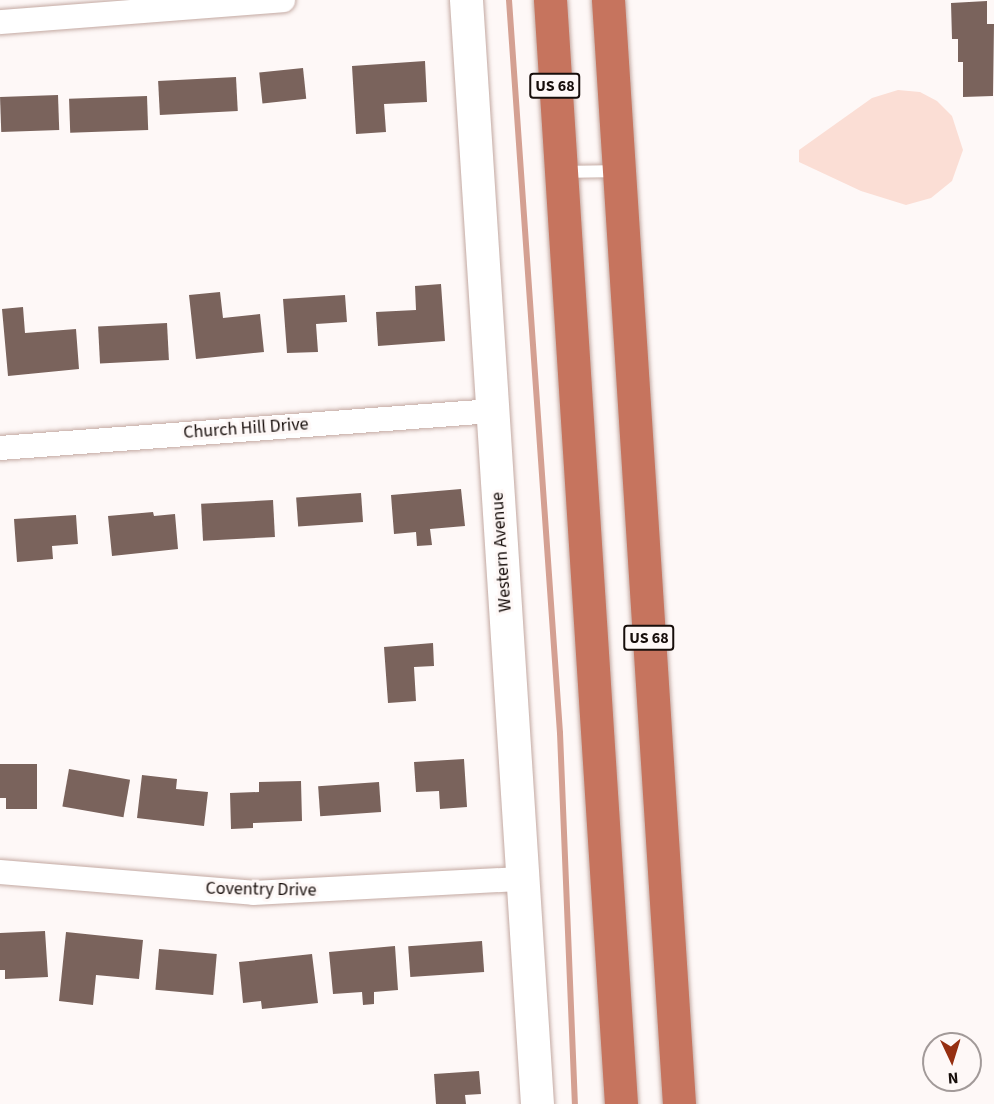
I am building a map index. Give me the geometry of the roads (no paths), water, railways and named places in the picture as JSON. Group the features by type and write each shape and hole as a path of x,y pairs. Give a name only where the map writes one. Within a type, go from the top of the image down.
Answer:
{"highway":[{"name":"US 68","path":"550,0 621,1104"},
{"name":"US 68","path":"608,0 679,1104"}],"street":[{"path":"0,22 283,0"},
{"name":"Western Avenue","path":"466,0 537,1104"},
{"name":"Church Hill Drive","path":"0,448 493,411"},
{"name":"Coventry Drive","path":"0,872 253,893 523,879"}],"lane":[{"path":"561,172 619,171"}],"waterway":[{"path":"509,0 560,733 575,1104"}]}
